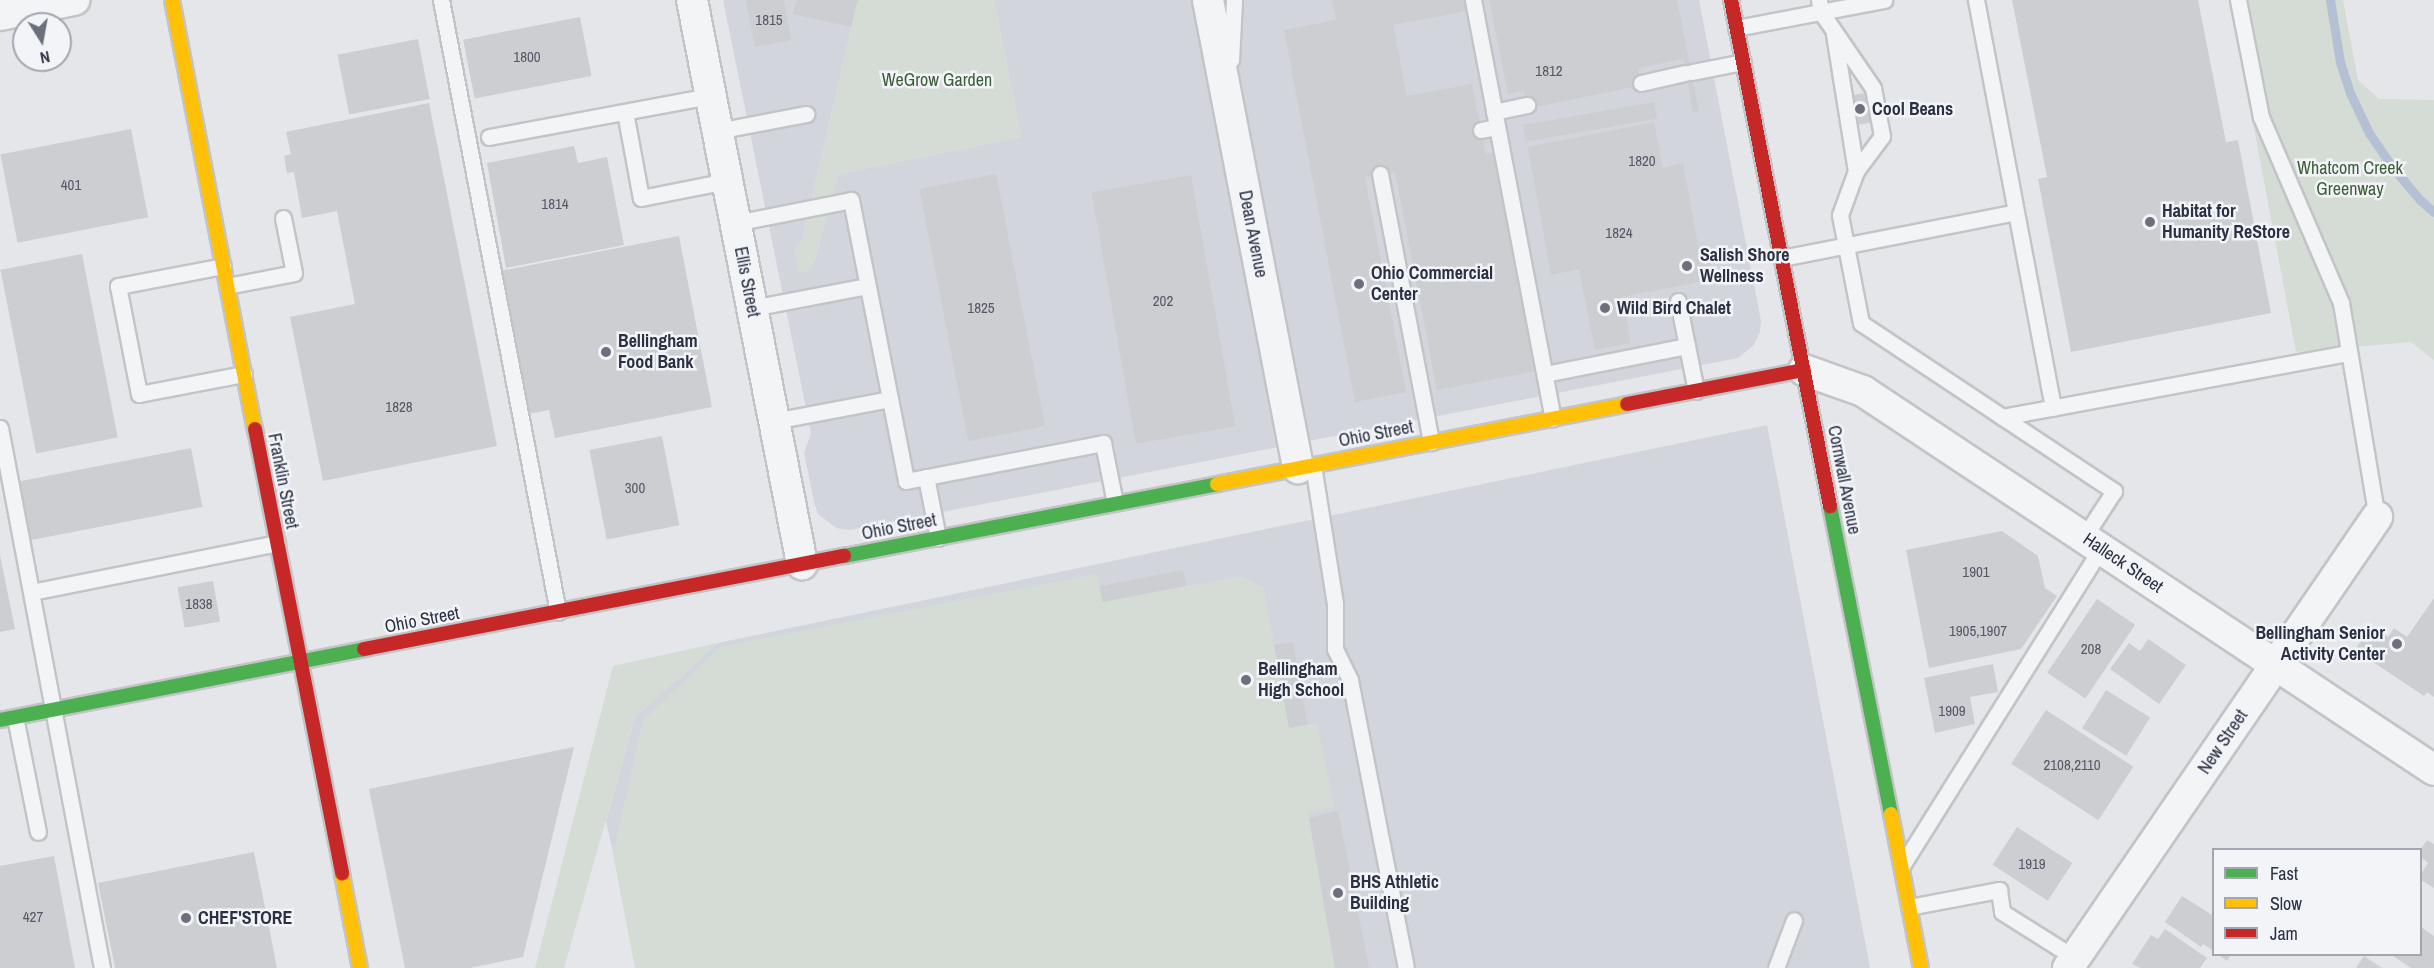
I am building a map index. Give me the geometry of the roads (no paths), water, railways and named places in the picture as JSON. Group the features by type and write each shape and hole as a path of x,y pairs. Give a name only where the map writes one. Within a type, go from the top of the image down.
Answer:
{"street":[{"path":"4,10 74,0"},
{"name":"Franklin Street","path":"172,0 360,968"},
{"name":"Ellis Street","path":"692,0 802,564"},
{"name":"Dean Avenue","path":"1208,0 1229,110 1305,466"},
{"name":"Cornwall Avenue","path":"1731,0 1921,968"},
{"name":"Ohio Street","path":"8,719 1804,370"},
{"name":"Halleck Street","path":"1804,370 1863,391 2434,770"},
{"name":"New Street","path":"2072,963 2377,517"}],"lane":[{"path":"457,0 441,2 558,612"},
{"path":"1229,110 1234,0"},
{"path":"1473,0 1553,418"},
{"path":"1736,28 1820,6 1884,0"},
{"path":"1977,0 2053,408"},
{"path":"2238,0 2261,117 2341,303 2377,517"},
{"path":"1820,6 1873,88 1882,136 1856,171 1840,215 1862,323 2114,491 2092,543 1901,867"},
{"path":"1833,28 1856,171"},
{"path":"1641,82 1743,62"},
{"path":"489,137 710,96"},
{"path":"1481,130 1496,119 1527,105"},
{"path":"625,112 641,198 727,181"},
{"path":"717,131 806,114"},
{"path":"1380,174 1431,442"},
{"path":"735,223 851,200 906,481 1103,443 1115,504"},
{"path":"1782,258 2016,212"},
{"path":"227,286 294,273 283,218"},
{"path":"223,266 118,286 139,394 244,374"},
{"path":"752,308 867,286"},
{"path":"1678,301 1696,390"},
{"path":"1545,374 1687,346"},
{"path":"2002,417 2349,353"},
{"path":"774,421 890,399"},
{"path":"0,428 102,968"},
{"path":"1305,466 1335,604 1335,649 1350,680 1406,968"},
{"path":"926,477 938,538"},
{"path":"32,592 277,543"},
{"path":"8,719 38,832"},
{"path":"1909,907 1999,890 2002,912 2072,963"},
{"path":"1776,968 1794,921"}],"waterway":[{"path":"2330,0 2340,62 2350,93 2369,133 2393,168 2420,200 2434,212"}],"place":[{"name":"Cool Beans","path":"1860,109"},
{"name":"Habitat for Humanity ReStore","path":"2150,222"},
{"name":"Salish Shore Wellness","path":"1687,266"},
{"name":"Ohio Commercial Center","path":"1359,284"},
{"name":"Wild Bird Chalet","path":"1605,308"},
{"name":"Bellingham Food Bank","path":"606,352"},
{"name":"Bellingham Senior Activity Center","path":"2397,644"},
{"name":"Bellingham High School","path":"1246,680"},
{"name":"BHS Athletic Building","path":"1338,893"},
{"name":"CHEF'STORE","path":"186,918"}],"park label":[{"name":"WeGrow Garden","path":"937,80"},
{"name":"Whatcom Creek Greenway","path":"2350,180"}]}
